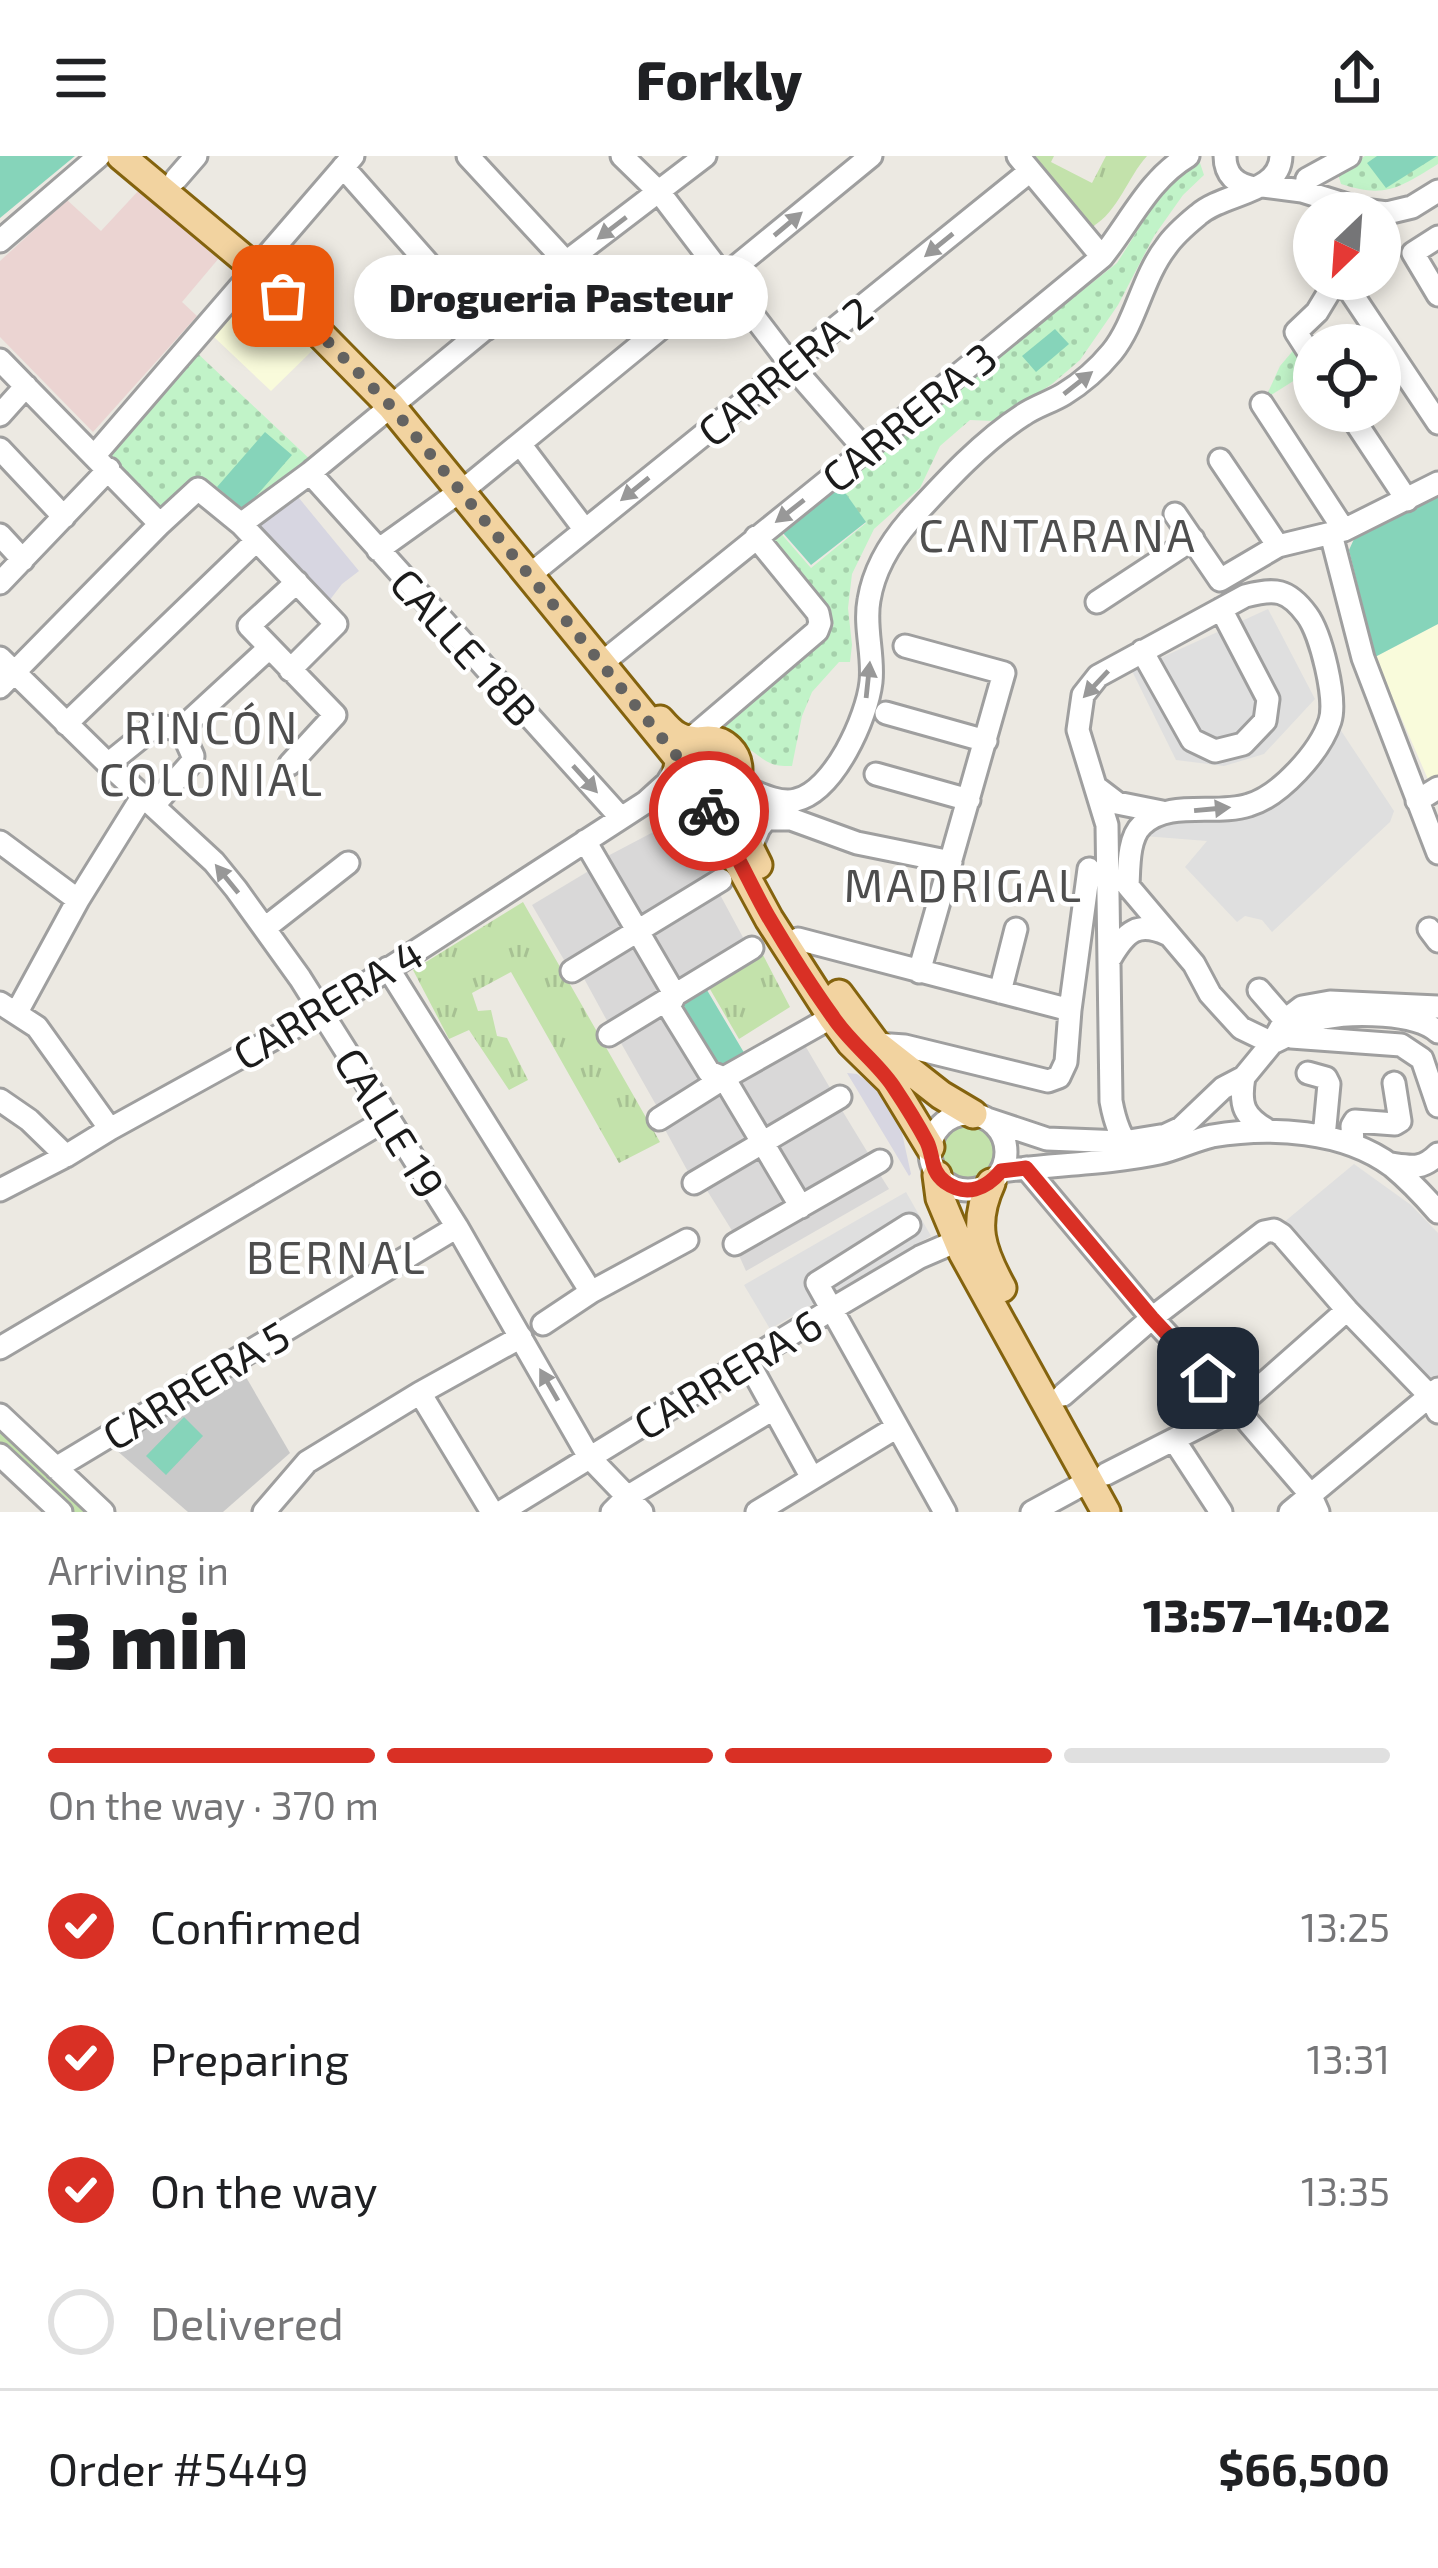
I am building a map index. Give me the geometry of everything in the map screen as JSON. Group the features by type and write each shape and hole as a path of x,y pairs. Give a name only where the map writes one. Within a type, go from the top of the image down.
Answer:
{"main road":[{"path":"121,156 261,261"},
{"path":"149,156 261,261 396,402 687,752 683,786 717,823 832,1017 890,1081 930,1147"},
{"path":"464,488 537,568 687,752"},
{"path":"687,752 723,744 737,760 733,787 750,849 798,939 876,1044 941,1095 980,1116"},
{"path":"695,796 710,800 733,787"},
{"path":"937,1175 940,1198 957,1241 1098,1478 1127,1512"},
{"path":"996,1177 981,1204 979,1225 986,1260 1063,1395 1098,1478 1106,1512"}],"street":[{"path":"0,242 99,156"},
{"path":"176,179 196,156"},
{"path":"468,156 566,262"},
{"path":"622,156 660,193 791,364 867,452"},
{"path":"66,724 310,473 566,262 705,156"},
{"path":"378,550 520,444 871,156"},
{"name":"CARRERA 3","path":"608,658 1102,257 1150,187 1188,156"},
{"path":"1225,156 1227,171 1244,186 1307,192"},
{"path":"733,787 795,801 832,775 860,719 871,682 868,606 880,564 894,538 978,451 1024,414 1087,379 1114,349 1165,248 1203,211 1276,176 1282,156 1324,192"},
{"path":"1307,179 1349,156"},
{"path":"0,583 64,517 261,261 348,161 486,329"},
{"path":"1024,164 1102,257"},
{"name":"CARRERA 2","path":"537,568 791,364 1024,164"},
{"path":"1401,210 1438,191"},
{"path":"1438,237 1413,253 1438,295"},
{"path":"1305,324 1330,300"},
{"path":"1354,300 1438,423"},
{"path":"0,360 160,524 4,673"},
{"path":"0,415 26,386"},
{"path":"1262,404 1337,532 1363,658 1438,853"},
{"path":"1362,432 1408,500"},
{"path":"520,444 585,530"},
{"path":"0,449 64,517"},
{"path":"1220,460 1278,546"},
{"name":"CALLE 18B","path":"310,473 621,818"},
{"path":"1175,514 1220,580 1278,546 1337,532 1438,483"},
{"name":"CALLE 18B","path":"160,524 198,489 249,532 336,624 290,670"},
{"path":"0,535 23,560"},
{"name":"CARRERA 4","path":"0,1190 322,1012 646,802 667,783 687,752 817,631 818,613 756,537"},
{"path":"1097,602 1192,539"},
{"path":"290,764 335,715 249,626 296,582"},
{"path":"1095,786 1118,802 1162,812 1251,805 1284,785 1316,750 1332,718 1329,681 1315,626 1294,597 1269,590 1244,596 1098,676 1083,695 1078,730 1095,786 1107,825 1111,1101 1115,1124 1129,1149"},
{"path":"1142,652 1192,740 1215,752 1243,744 1265,721 1268,699 1221,609"},
{"path":"904,646 1004,673 920,972"},
{"path":"107,764 155,726 181,729 269,648"},
{"name":"CALLE 19","path":"4,673 214,862 265,928 389,1118 590,1456 627,1507"},
{"path":"886,713 986,741"},
{"path":"110,1129 49,1040 9,1008 148,801 192,761 181,729"},
{"path":"877,774 969,800"},
{"path":"1418,801 1438,788"},
{"name":"CARRERA 4","path":"646,802 695,796"},
{"path":"1162,812 1139,826 1131,847 1127,886 1241,1028 1401,1045 1422,1059 1438,1106"},
{"path":"750,849 766,820 791,819 856,843 951,862"},
{"path":"585,841 675,994"},
{"path":"0,842 78,900"},
{"path":"265,928 348,863"},
{"path":"876,1044 905,1046 1048,1081 1059,1076 1066,1062 1089,869"},
{"path":"572,971 721,880"},
{"path":"1111,958 1132,930 1151,927 1167,934"},
{"path":"1000,992 1016,929"},
{"path":"798,939 1070,1010"},
{"path":"609,1035 752,948"},
{"path":"388,968 591,1292"},
{"path":"1259,990 1282,1033"},
{"path":"675,994 669,1007 709,1072 724,1078 800,1207"},
{"path":"1438,1007 1395,1002 1302,1007 1244,1076 1223,1088 1180,1128 1129,1149 1026,1168 996,1177 978,1189 963,1190 937,1175 930,1147 934,1133 958,1115 980,1116 1047,1139 1085,1142 1129,1149 1162,1153 1211,1137 1269,1132 1324,1137 1353,1144 1389,1164 1438,1212"},
{"path":"1282,1033 1320,1018 1375,1015 1428,1023 1438,1031"},
{"path":"659,1120 832,1017"},
{"path":"1308,1073 1326,1078 1329,1084 1324,1137"},
{"path":"1244,1076 1242,1101 1247,1116 1269,1132"},
{"path":"1353,1144 1355,1121 1400,1121 1394,1083"},
{"path":"694,1184 840,1097"},
{"path":"0,1100 66,1156"},
{"path":"1085,1142 1111,1101"},
{"path":"980,1116 998,1129 1005,1142 1006,1157 996,1177"},
{"path":"0,1348 389,1118"},
{"path":"1389,1164 1427,1164 1438,1154"},
{"path":"735,1244 880,1161"},
{"path":"1026,1168 1314,1503"},
{"path":"909,1225 818,1283 946,1512"},
{"name":"CARRERA 5","path":"56,1468 457,1227"},
{"path":"1063,1395 1152,1318 1264,1232 1282,1234 1347,1310 1435,1399 1314,1503 1290,1512"},
{"path":"543,1324 687,1240"},
{"name":"CARRERA 6","path":"496,1512 920,1257 957,1241"},
{"path":"1032,1512 1236,1408 1347,1310"},
{"path":"264,1512 307,1462 521,1337"},
{"path":"747,1360 812,1478"},
{"path":"420,1393 496,1512"},
{"path":"627,1507 772,1409"},
{"path":"0,1415 103,1512"},
{"path":"757,1512 897,1427"},
{"path":"1174,1440 1221,1512"},
{"path":"0,1455 61,1512"}],"shaded area":[{"path":"140,189 219,258 182,302 197,316 93,432 0,337 0,261 67,200 101,231"},
{"path":"261,281 320,343 271,391 214,337"},
{"path":"294,492 359,571 329,601 256,522"},
{"path":"1268,609 1315,699 1264,754 1224,766 1176,760 1132,671"},
{"path":"1438,624 1438,779 1430,784 1375,657"},
{"path":"1336,723 1394,811 1390,822 1272,932 1262,920 1245,916 1237,922 1185,867 1207,841 1144,836 1171,820 1255,810"},
{"path":"678,819 718,872 640,922 602,859"},
{"path":"592,869 629,927 567,965 532,905"},
{"path":"718,891 746,943 679,985 648,933"},
{"path":"638,940 667,993 611,1028 581,973"},
{"path":"664,1011 707,1083 660,1112 617,1036"},
{"path":"803,1042 833,1093 765,1134 733,1080"},
{"path":"847,1073 857,1074 889,1103 900,1124 909,1176"},
{"path":"723,1088 755,1141 692,1179 663,1126"},
{"path":"840,1107 871,1158 805,1197 772,1146"},
{"path":"761,1152 791,1205 736,1237 703,1184"},
{"path":"1354,1164 1411,1205 1438,1233 1438,1381 1431,1386 1283,1223"},
{"path":"877,1170 889,1189 746,1271 737,1251"},
{"path":"906,1192 931,1236 770,1329 744,1285"},
{"path":"239,1365 290,1453 223,1512 188,1512 108,1443"}],"green space":[{"path":"0,156 75,156 0,218"},
{"path":"1035,156 1054,156 1051,162 1092,183 1106,156 1147,156 1109,212 1092,227"},
{"path":"1365,156 1438,156 1438,164 1392,188 1370,190 1341,184 1338,174"},
{"path":"1377,156 1437,156 1386,188 1367,163"},
{"path":"1199,160 1204,175 1154,236 1118,305 1080,360 994,421 970,420 940,446 920,488 874,529 852,574 850,662 839,662 812,692 792,766 770,763 710,732 706,728 834,625 766,540 778,530 811,568 866,523 839,484 1117,263 1172,176 1186,163"},
{"path":"1055,329 1069,344 1036,372 1022,356"},
{"path":"194,350 315,464 240,520 197,487 166,517 103,456"},
{"path":"1293,351 1293,381 1265,399"},
{"path":"265,432 292,455 244,510 217,487"},
{"path":"839,484 866,522 811,565 783,533"},
{"path":"1438,494 1438,624 1375,657 1349,550 1354,539"},
{"path":"709,757 719,761 723,771 719,781 709,785 699,781 695,771 699,761"},
{"path":"523,902 660,1142 619,1163 511,972 472,993 478,1011 491,1010 497,1036 507,1038 528,1080 509,1090 469,1030 449,1039 413,970"},
{"path":"763,955 790,1007 739,1039 707,984"},
{"path":"704,985 746,1056 715,1075 672,1000"},
{"path":"968,1126 986,1134 994,1152 986,1170 968,1178 950,1170 942,1152 950,1134"},
{"path":"184,1417 203,1436 166,1475 146,1456"},
{"path":"0,1425 92,1512 66,1512 0,1450"}],"way so far":[{"path":"283,296 391,406 680,760 683,786 709,811"}],"place":[{"name":"Drogueria Pasteur","path":"283,296"}],"district":[{"name":"CANTARANA","path":"1058,534"},
{"name":"RINCÓN COLONIAL","path":"212,752"},
{"name":"MADRIGAL","path":"964,884"},
{"name":"BERNAL","path":"337,1256"}],"route":[{"path":"709,811 832,1017 890,1081 930,1147 937,1175 963,1190 978,1189 992,1183 1001,1171 1026,1168 1208,1378"}]}
